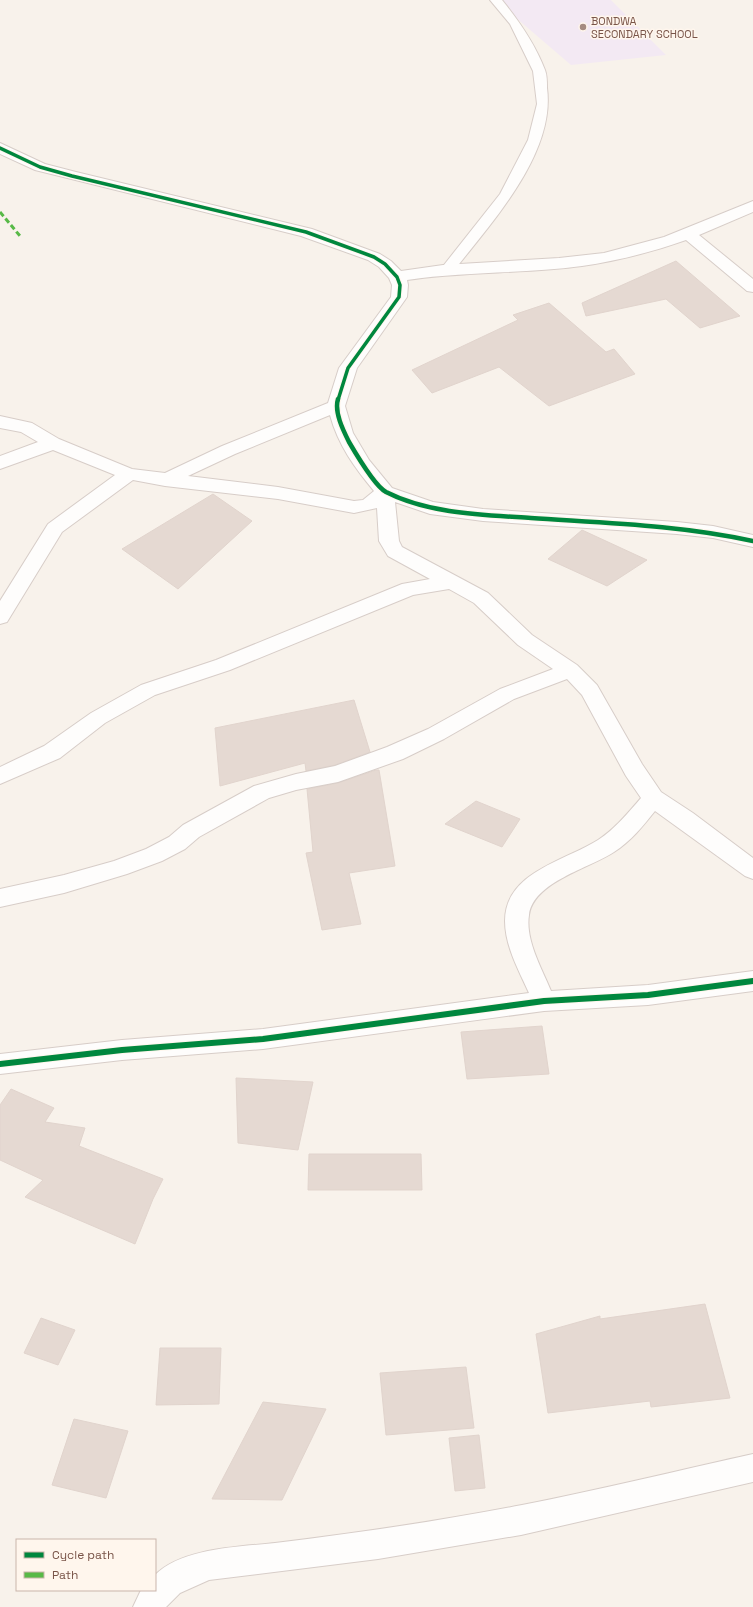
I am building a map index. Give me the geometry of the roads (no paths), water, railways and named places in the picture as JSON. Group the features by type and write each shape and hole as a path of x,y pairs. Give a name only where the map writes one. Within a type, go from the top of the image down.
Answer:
{"street":[{"path":"0,148 40,167 72,176 306,232 374,257 385,264 397,277 400,285 399,297 348,368 336,406 344,433 358,457 385,492 430,508 483,515 677,528 713,532 753,540"},
{"path":"397,277 447,270 584,261 632,251 688,234 753,206"},
{"path":"688,234 753,288"},
{"path":"164,480 197,462 303,421 336,406"},
{"path":"0,422 26,427 53,443 129,474 164,480 278,493 354,507 368,505 385,492"},
{"path":"0,463 53,443"},
{"path":"0,617 55,528 129,474"},
{"path":"385,492 389,541 395,551 481,598 525,640 570,670 590,690 634,770 653,798 685,819 753,870"},
{"path":"0,776 52,752 98,718 148,690 222,665 409,588 451,582"},
{"path":"0,898 71,882 119,868 154,855 177,843 191,831 262,792 296,782 338,774 395,753 436,734 507,694 570,670"},
{"path":"544,1001 519,934 517,914 520,902 537,882 605,846 625,831 653,798"},
{"path":"0,1064 122,1050 263,1039 544,1001 648,995 753,981"},
{"path":"148,1607 156,1595 169,1582 190,1571 209,1565 378,1544 521,1520 753,1468"}],"lane":[{"path":"447,270 506,196 535,140 543,104 539,71 515,23 496,0"}],"place":[{"name":"BONDWA SECONDARY SCHOOL","path":"583,27"}]}
